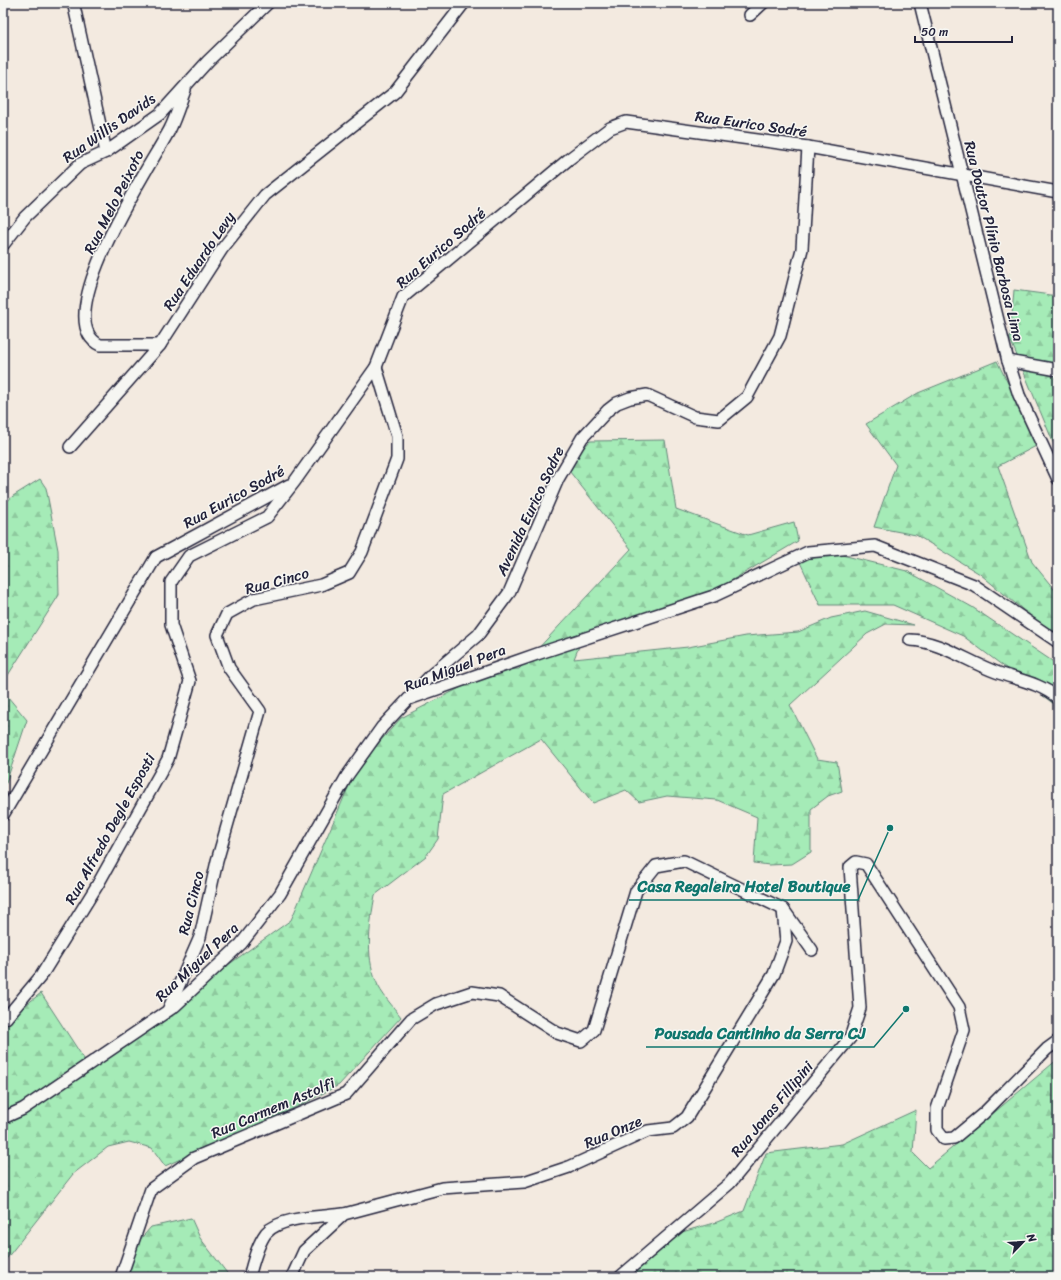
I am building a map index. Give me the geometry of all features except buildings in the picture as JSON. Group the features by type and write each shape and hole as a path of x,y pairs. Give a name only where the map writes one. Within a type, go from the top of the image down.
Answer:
{"street":[{"name":"Rua Melo Peixoto","path":"75,3 74,6 106,152"},
{"name":"Rua Willis Davids","path":"3,245 25,217 80,164 106,152 160,114 208,61 268,3"},
{"name":"Rua Eduardo Levy","path":"70,447 160,345 222,248 265,195 395,92 464,3"},
{"path":"750,15 763,3"},
{"name":"Rua Doutor Plínio Barbosa Lima","path":"920,3 1008,361 1019,395 1058,479"},
{"name":"Rua Melo Peixoto","path":"160,345 100,345 93,342 86,332 85,310 90,283 118,219 170,128 188,83"},
{"name":"Rua Eurico Sodré","path":"3,815 156,557 295,481 376,368 404,297 569,159 614,126 626,122 808,147 1058,192"},
{"name":"Avenida Eurico Sodre","path":"407,700 431,674 478,635 509,593 558,479 582,438 608,410 617,403 630,398 647,395 695,418 719,420 747,397 780,336 802,249 808,147"},
{"path":"1008,361 1058,370"},
{"name":"Rua Cinco","path":"168,1010 200,937 217,861 260,711 229,668 217,635 227,614 254,599 321,585 349,573 362,552 397,458 397,436 376,368"},
{"name":"Rua Alfredo Degle Esposti","path":"3,1019 6,1018 41,976 98,884 168,759 190,681 171,625 171,582 189,556 267,516 295,481"},
{"name":"Rua Miguel Pera","path":"3,1118 23,1109 168,1010 241,944 280,894 347,776 382,727 407,700 540,653 714,596 808,552 875,546 974,585 1058,642"},
{"path":"910,640 927,642 996,672 1040,686 1058,698"},
{"name":"Rua Carmem Astolfi","path":"121,1277 151,1189 194,1158 346,1094 411,1019 436,1004 472,992 499,996 557,1033 581,1041 594,1030 636,891 656,866 684,861 783,909 812,950"},
{"name":"Rua Jonas Fillipini","path":"620,1277 730,1183 850,1038 860,1008 850,867 856,862 866,864 959,1007 964,1030 937,1109 937,1130 944,1139 954,1138 984,1113 1047,1049 1058,1041"},
{"name":"Rua Onze","path":"249,1277 254,1257 266,1233 282,1222 344,1214 442,1188 524,1182 569,1167 648,1131 673,1128 687,1117 774,974 786,941 783,909"},
{"name":"Rua Onze","path":"292,1277 304,1251 344,1214"}],"green space":[{"path":"1014,290 1058,296 1058,454 1010,339"},
{"path":"997,361 1038,445 998,466 1032,562 1058,594 1058,639 980,574 916,535 874,527 896,465 866,424 918,393"},
{"path":"665,440 676,509 748,535 794,522 798,541 719,588 583,636 574,659 688,647 746,636 798,632 831,618 865,611 914,625 886,624 867,634 790,705 817,759 837,762 842,791 828,796 811,809 811,852 792,864 769,865 754,863 757,817 717,800 667,796 639,802 626,790 593,803 541,739 443,794 438,839 426,856 375,895 370,939 370,961 376,981 381,991 401,1017 339,1085 303,1104 165,1166 152,1148 129,1142 108,1147 73,1174 3,1263 3,1023 41,993 88,1065 291,920 357,767 401,718 495,670 519,669 631,549 566,467 590,441"},
{"path":"40,479 46,488 58,550 59,595 3,683 3,505 13,496"},
{"path":"838,554 907,571 972,607 1058,665 1058,707 963,636 893,605 820,605 799,560"},
{"path":"3,691 27,720 6,783 3,786"},
{"path":"1058,1059 1058,1277 630,1277 682,1232 717,1222 744,1211 766,1153 842,1144 916,1110 913,1153 928,1168"},
{"path":"191,1218 200,1238 230,1277 123,1277 138,1242 151,1227"}],"place":[{"name":"Casa Regaleira Hotel Boutique","path":"890,828"},
{"name":"Pousada Cantinho da Serra CJ","path":"906,1009"}]}
